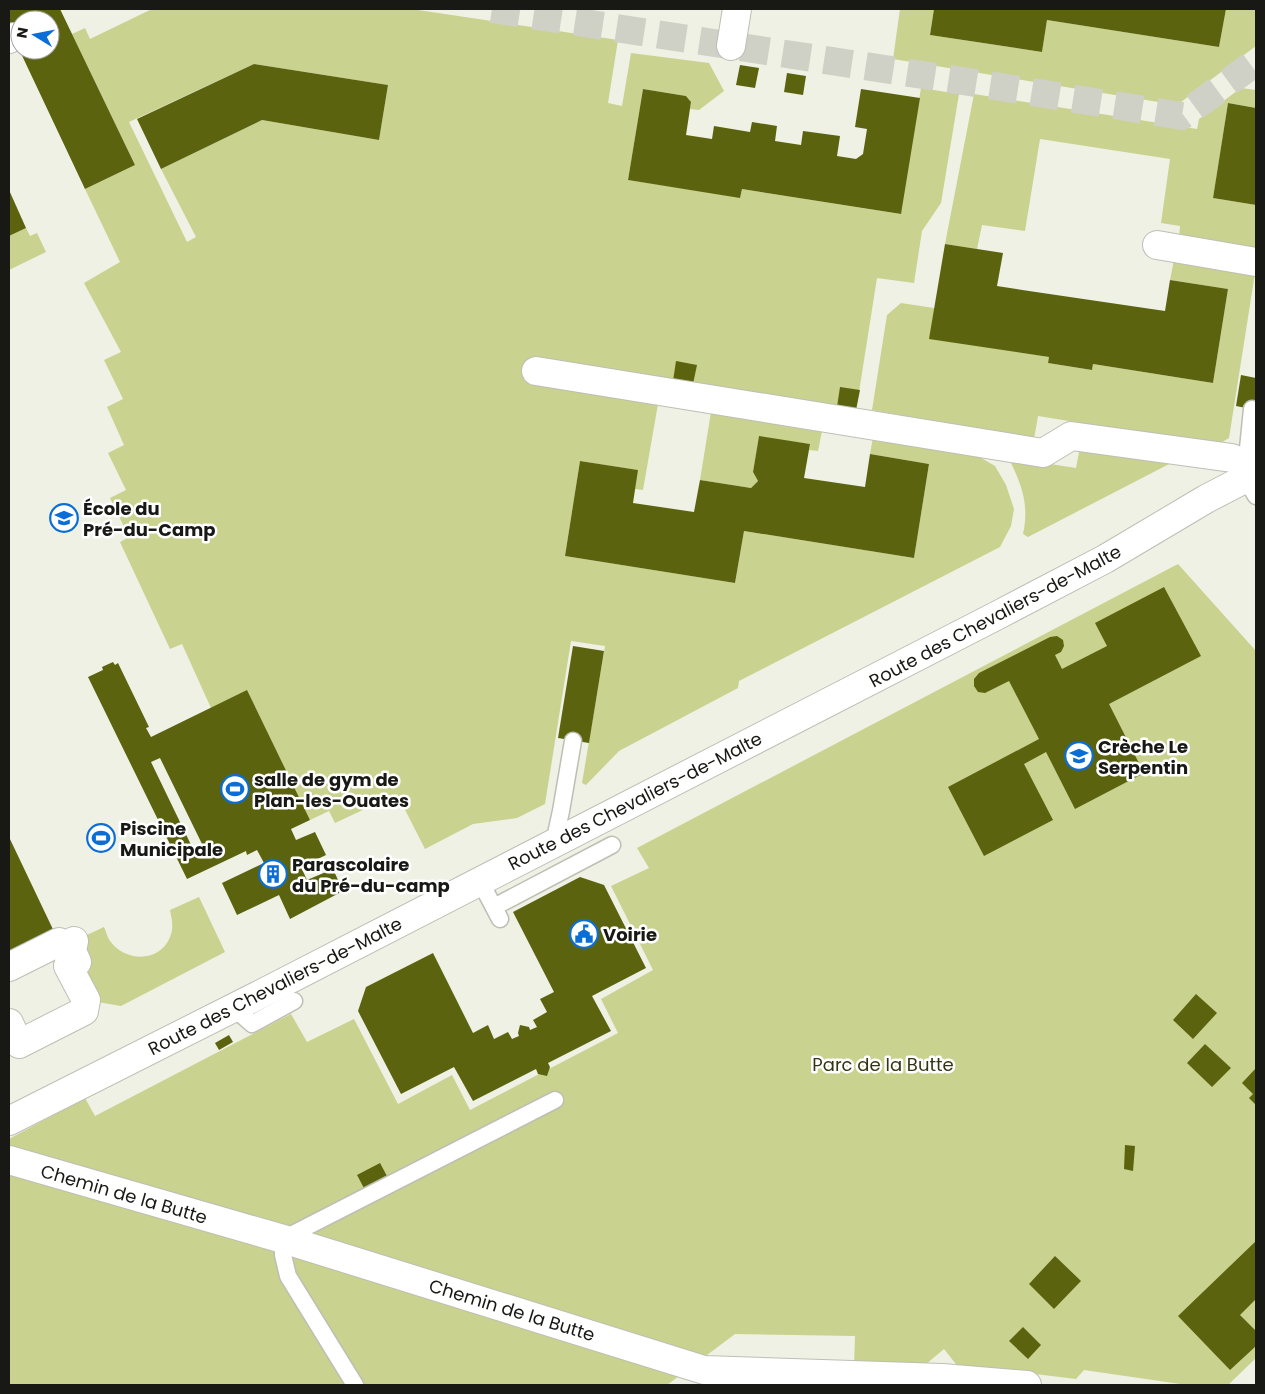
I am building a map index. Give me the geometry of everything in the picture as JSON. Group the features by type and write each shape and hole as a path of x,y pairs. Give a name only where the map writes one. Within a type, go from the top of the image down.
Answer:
{"street":[{"path":"731,46 737,9"},
{"path":"1157,245 1256,262"},
{"path":"536,371 1043,453 1071,436 1248,476"},
{"name":"Route des Chevaliers-de-Malte","path":"9,1121 234,1008 1067,579 1248,476"},
{"path":"9,967 59,942 61,947 74,941 72,951 77,962 68,966 86,1000 84,1011 19,1044 9,1023"},
{"name":"Chemin de la Butte","path":"9,1160 283,1239 704,1370 720,1378 942,1378 1017,1385"}],"lane":[{"path":"1248,476 1252,409"},
{"path":"554,843 573,741"},
{"path":"480,881 497,913 612,845"},
{"path":"234,1008 252,1024 294,1001"},
{"path":"355,1385 288,1276 283,1255 283,1239 555,1100"}],"green space":[{"path":"152,9 418,9 618,40 608,103 622,106 631,53 709,63 724,91 699,110 690,109 691,102 686,96 643,89 628,180 740,197 742,189 900,214 921,88 959,94 941,203 922,231 914,283 877,278 856,411 658,404 643,490 635,489 637,470 580,461 565,556 735,583 744,531 914,558 929,464 870,454 873,437 971,452 995,466 1006,485 1014,509 1011,526 1000,547 739,681 738,688 619,751 586,785 582,783 605,646 571,641 545,804 517,818 473,824 425,849 397,794 335,823 329,811 310,820 247,691 211,708 182,644 170,649 120,542 129,537 110,498 126,490 108,453 124,445 107,407 123,399 104,360 121,352 84,283 120,262 85,189 135,165 72,34 85,28 90,39","holes":["254,64 388,85 379,140 262,120 161,169 196,237 187,242 129,122"]},
{"path":"900,9 934,9 930,35 1042,52 1047,20 1219,47 1226,9 1256,9 1256,46 1177,105 893,59"},
{"path":"1241,88 1256,90 1256,108 1228,103 1213,198 1256,205 1256,252 1179,238 1180,226 1161,223 1170,159 1040,139 1025,231 982,225 977,249 945,244 974,94 1197,129 1199,119"},
{"path":"26,228 30,236 37,233 46,252 9,270 9,236"},
{"path":"1174,260 1255,273 1229,438 1217,445 1038,416 1034,439 872,410 887,315 901,303 934,308 1018,352 1049,357 1048,363 1092,370 1093,364 1213,383 1228,289 1170,280"},
{"path":"711,412 823,426 818,451 809,450 810,444 759,437 753,472 758,481 751,488 700,480"},
{"path":"1080,447 1173,462 1028,537 1023,534 1025,524 1024,498 1011,463 1018,459 1076,468"},
{"name":"Parc de la Butte","path":"1178,564 1256,651 1256,1358 1228,1385 1187,1385 1084,1370 1076,1379 1019,1372 959,1368 944,1349 925,1365 854,1366 855,1336 735,1334 667,1385 9,1385 9,1139 85,1098 95,1116 291,1014 307,1042 354,1019 398,1104 452,1075 470,1110 618,1033 601,999 653,970 611,886 649,868 637,848"},
{"path":"199,897 225,952 121,1006 86,1000 74,941 104,927 110,941 124,953 142,957 151,955 159,952 170,937 172,921 170,910"}],"building":[{"path":"9,9 60,9 135,165 85,189 24,60 60,60 60,10 10,10 10,30"},
{"path":"934,9 1226,9 1219,47 1047,20 1042,52 930,35"},
{"path":"254,64 388,85 379,140 262,120 161,169 137,119"},
{"path":"740,65 759,68 755,88 736,85"},
{"path":"787,73 806,76 803,95 784,92"},
{"path":"643,89 686,96 691,102 686,135 712,139 714,126 750,132 752,122 777,126 775,141 801,145 803,131 840,136 837,156 856,159 863,154 867,129 855,127 861,89 920,98 901,214 742,189 740,198 628,180"},
{"path":"1228,103 1256,108 1256,205 1213,198"},
{"path":"9,190 26,228 9,236"},
{"path":"945,244 1003,253 997,286 1165,311 1170,280 1228,289 1213,383 1093,364 1092,370 1048,363 1049,357 929,339"},
{"path":"676,361 697,365 693,384 673,381"},
{"path":"1241,375 1256,378 1256,410 1236,406"},
{"path":"840,387 860,390 856,410 837,407"},
{"path":"759,436 810,444 804,478 865,487 870,454 929,464 914,558 744,531 735,583 565,556 580,461 638,470 633,503 694,512 700,480 751,488 758,481 753,472"},
{"path":"1164,587 1201,656 1109,704 1144,773 1075,809 1046,752 1024,764 1053,820 984,856 948,787 1039,739 1009,681 985,693 978,692 974,686 974,679 979,673 1050,637 1057,636 1063,640 1064,646 1061,652 1055,655 1062,669 1107,646 1095,623"},
{"path":"573,646 604,651 589,743 558,738"},
{"path":"113,662 115,665 118,663 149,727 146,728 151,737 247,690 310,820 291,829 296,840 315,832 326,855 301,867 307,880 333,869 343,891 290,919 279,895 237,915 222,883 264,863 257,850 247,855 246,851 187,879 88,677 103,670 102,667","holes":["160,758 203,846 194,851 151,762"]},
{"path":"9,837 59,942 9,967"},
{"path":"580,877 604,885 646,968 592,996 611,1031 548,1063 550,1067 547,1076 538,1074 536,1069 473,1101 454,1067 401,1094 358,1011 366,987 433,953 473,1033 488,1025 494,1039 508,1032 512,1039 519,1036 520,1025 529,1027 530,1030 537,1027 533,1020 547,1012 540,999 554,992 513,912"},
{"path":"1196,994 1217,1013 1193,1039 1173,1020"},
{"path":"229,1035 233,1042 219,1050 215,1043"},
{"path":"1205,1044 1231,1068 1212,1087 1187,1063"},
{"path":"1256,1068 1256,1105 1249,1098 1253,1094 1242,1083"},
{"path":"1125,1145 1135,1146 1133,1171 1124,1169"},
{"path":"380,1163 388,1178 365,1190 357,1175"},
{"path":"1256,1241 1256,1299 1240,1315 1256,1331 1256,1346 1230,1370 1178,1316"},
{"path":"1055,1256 1081,1281 1054,1309 1029,1284"},
{"path":"1023,1327 1041,1345 1028,1359 1009,1341"}],"tunnel":[{"path":"492,9 1182,116 1256,62"}],"place":[{"name":"École du Pré-du-Camp","path":"64,518"},
{"name":"Crèche Le Serpentin","path":"1079,756"},
{"name":"salle de gym de Plan-les-Ouates","path":"235,789"},
{"name":"Piscine Municipale","path":"101,838"},
{"name":"Parascolaire du Pré-du-camp","path":"273,874"},
{"name":"Voirie","path":"584,934"}]}
